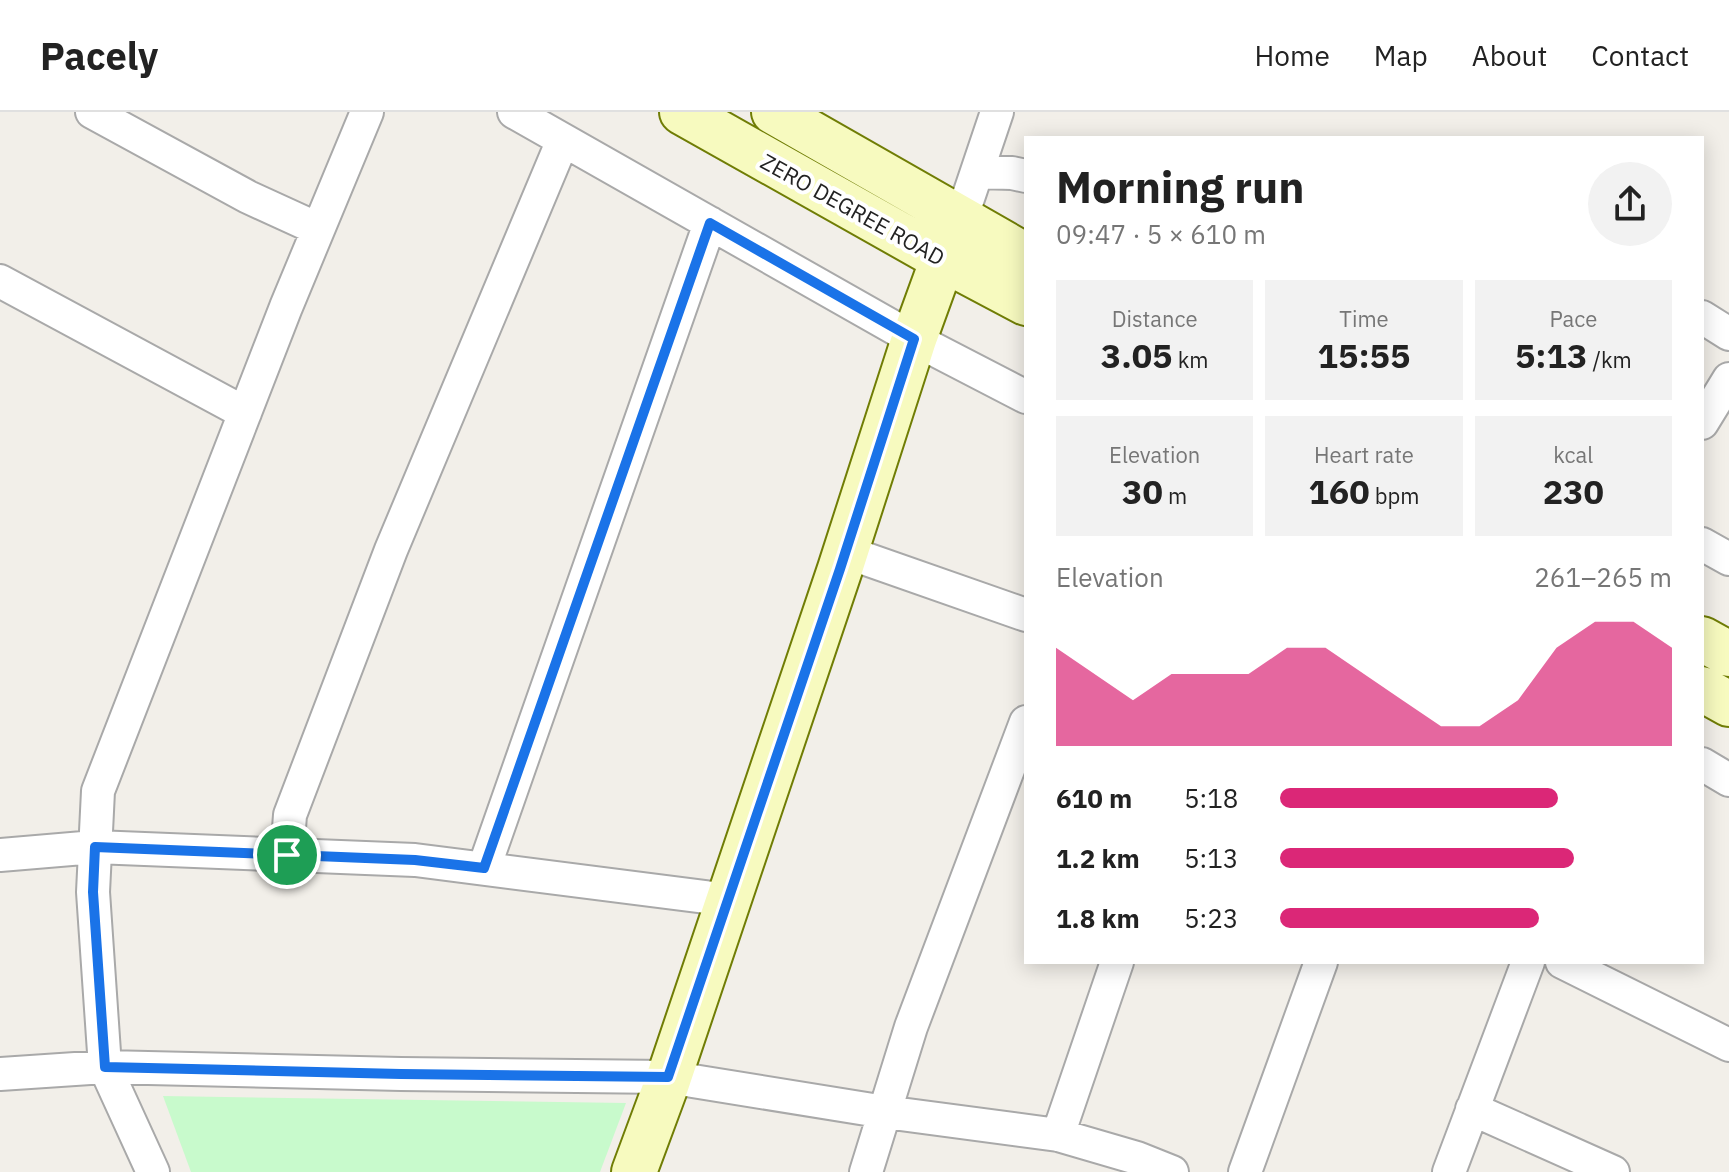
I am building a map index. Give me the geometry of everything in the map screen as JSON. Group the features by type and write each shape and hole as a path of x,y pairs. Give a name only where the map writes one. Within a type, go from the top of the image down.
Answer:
{"street":[{"path":"92,112 248,197 318,229"},
{"path":"153,1172 105,1067 93,892 98,791 245,413 367,112"},
{"path":"514,112 914,339 1024,396"},
{"name":"ZERO DEGREE ROAD","path":"682,112 1024,302"},
{"name":"ZERO DEGREE ROAD","path":"774,112 1024,255"},
{"path":"634,1172 846,552 914,339 961,219 997,112"},
{"path":"287,855 290,815 391,550 563,140"},
{"path":"977,172 1024,176"},
{"path":"484,868 710,223"},
{"path":"0,281 245,413"},
{"path":"1704,318 1729,334"},
{"path":"1704,420 1729,379"},
{"path":"1704,545 1729,559"},
{"path":"846,552 1024,614"},
{"path":"1704,640 1729,654"},
{"path":"1704,690 1729,704"},
{"path":"866,1172 911,1027 1024,727"},
{"path":"1704,765 1729,780"},
{"path":"0,855 95,847 415,860 729,900"},
{"path":"1058,1135 1116,964"},
{"path":"1245,1172 1320,964"},
{"path":"1449,1172 1527,964"},
{"path":"1566,964 1729,1045"},
{"path":"0,1074 105,1067 668,1077 885,1112 1058,1135 1137,1158 1172,1172"},
{"path":"1472,1109 1613,1172"}],"green space":[{"path":"163,1096 626,1103 600,1172 191,1172"}],"route":[{"path":"710,223 914,339 840,569 668,1077 105,1067 93,892 95,847 287,855 415,860 484,868 710,223"}]}
